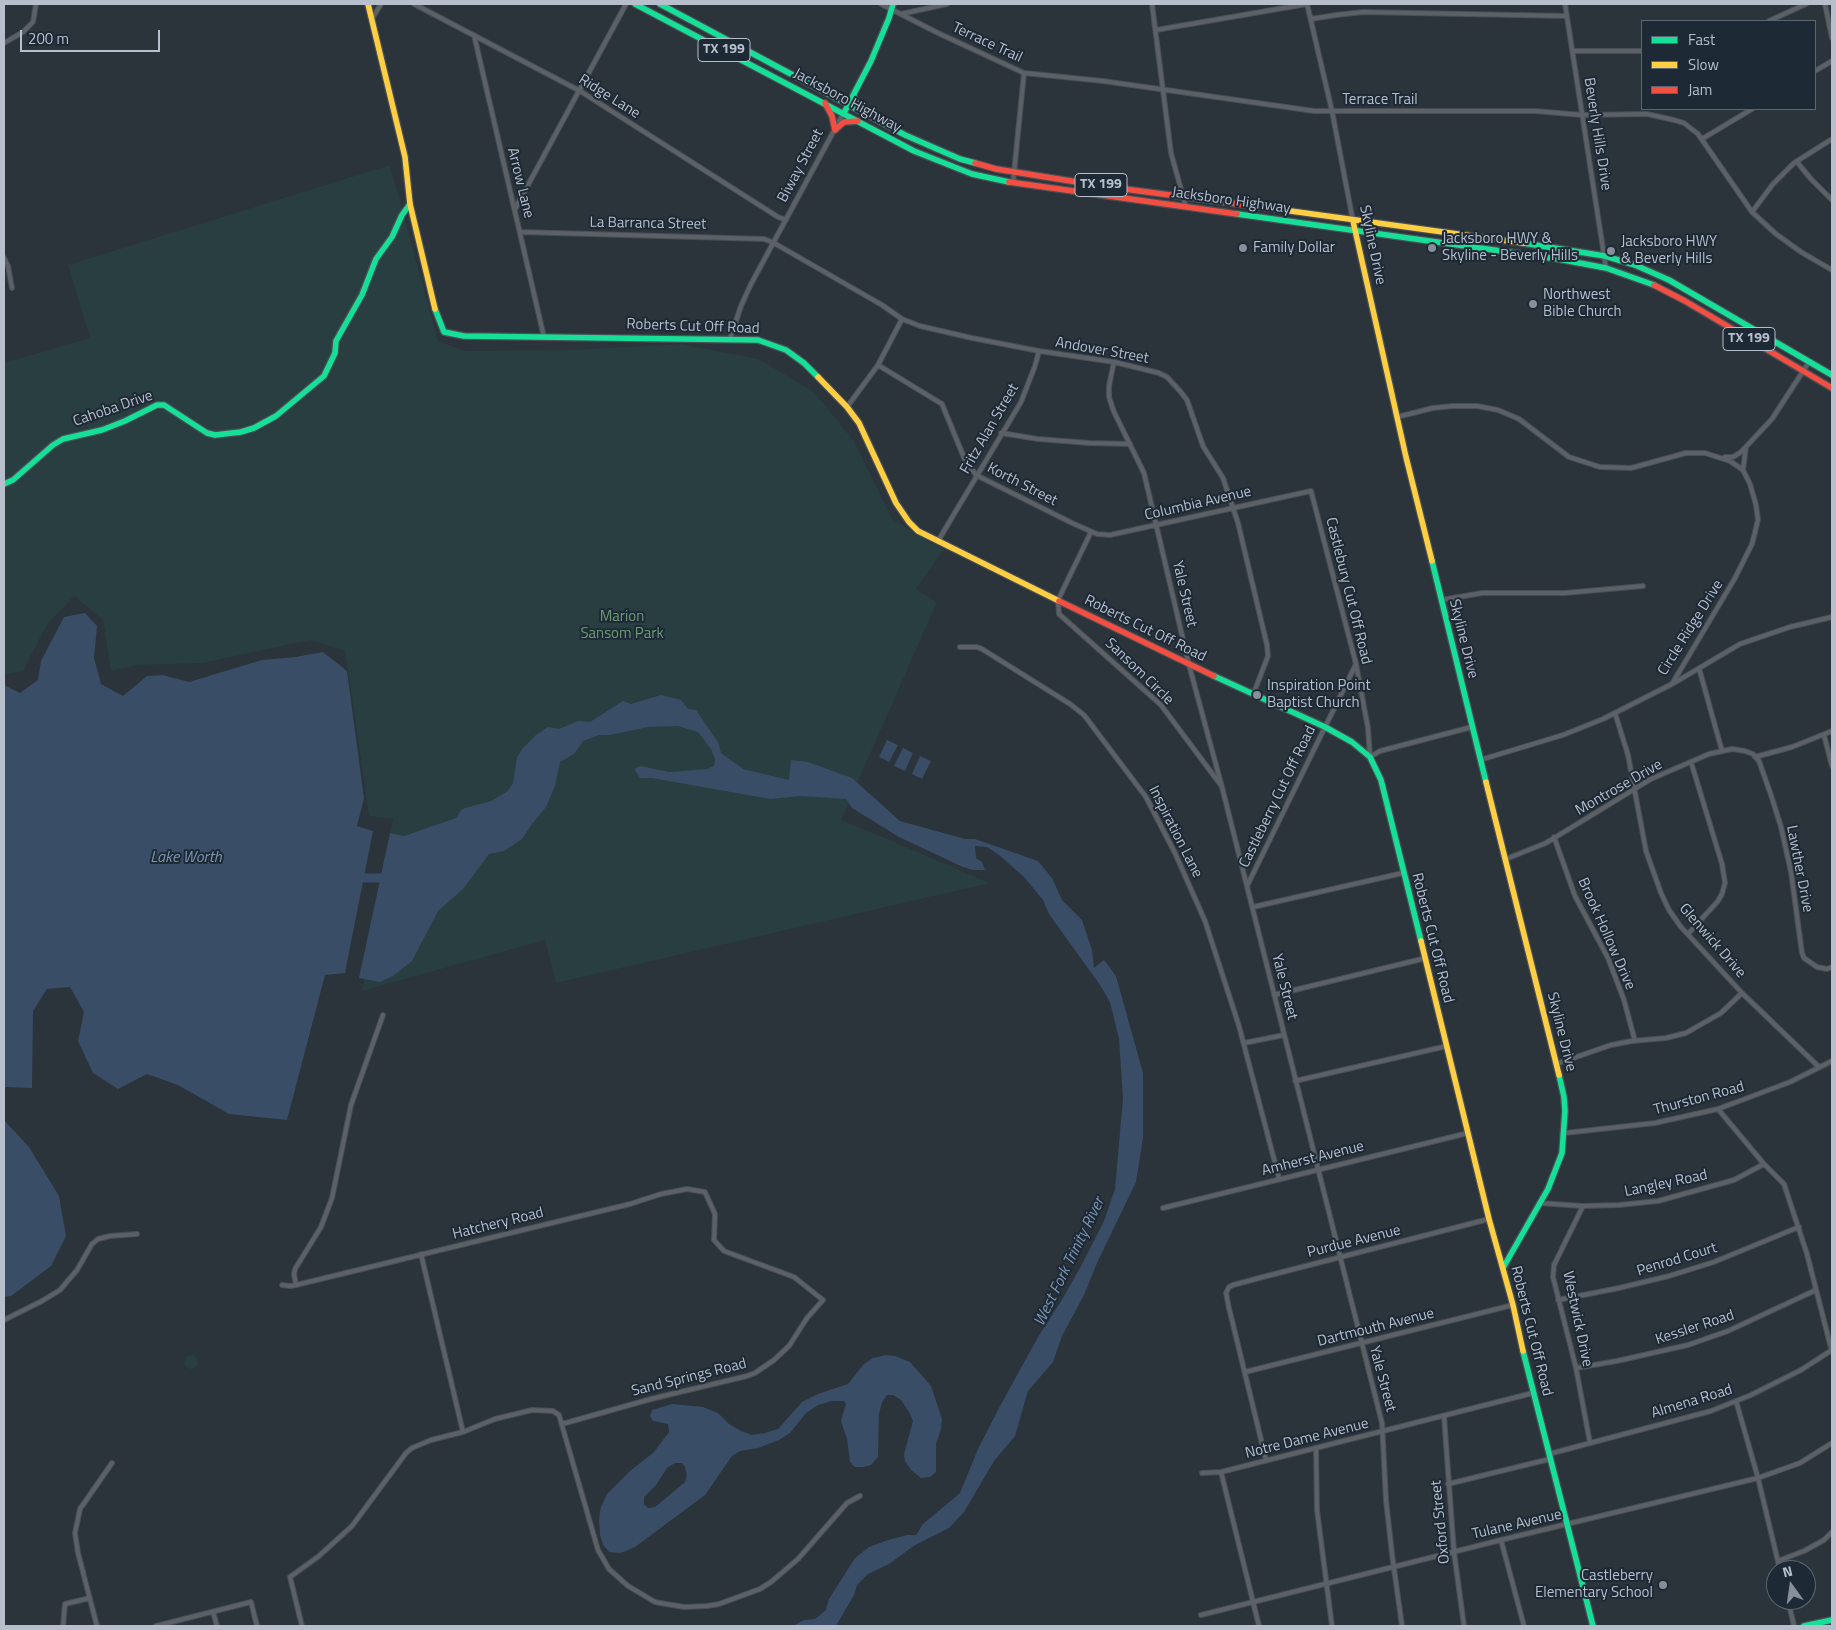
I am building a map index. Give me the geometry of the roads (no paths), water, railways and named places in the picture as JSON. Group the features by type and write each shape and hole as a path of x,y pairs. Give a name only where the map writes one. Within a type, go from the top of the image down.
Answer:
{"street":[{"path":"4,43 23,32 33,22 36,4"},
{"name":"Roberts Cut Off Road","path":"368,4 402,144 410,204 436,315 444,332 464,336 730,339 770,342 804,362 847,407 862,430 900,509 918,531 1189,665 1325,727 1352,742 1370,757 1381,780 1489,1219 1513,1306 1532,1393 1593,1626"},
{"path":"372,19 381,4"},
{"name":"Ridge Lane","path":"414,4 580,91 778,217 786,220"},
{"path":"515,209 626,4"},
{"name":"Jacksboro Highway","path":"635,4 914,151 972,174 1013,183 1558,259 1606,268 1648,282 1685,301 1832,388"},
{"name":"Jacksboro Highway","path":"660,4 905,135 960,160 1015,172 1604,256 1635,265 1669,280 1832,375"},
{"name":"Terrace Trail","path":"881,4 893,7 901,14 938,33 1024,72 1164,89 1314,111 1535,111 1582,114 1647,114 1684,124 1702,139 1752,212 1776,234 1801,252 1832,270"},
{"path":"901,14 947,4"},
{"path":"1152,4 1171,153 1186,207"},
{"path":"1156,30 1307,4"},
{"name":"Skyline Drive","path":"1307,4 1332,111 1353,221 1397,417 1564,1097 1566,1111 1562,1153 1548,1189 1503,1268"},
{"name":"Beverly Hills Drive","path":"1564,4 1573,51 1606,268"},
{"path":"1771,20 1806,4"},
{"path":"1825,4 1832,38"},
{"name":"Biway Street","path":"730,339 741,306 854,96 871,61 893,7"},
{"path":"1311,19 1336,14 1363,12 1567,16"},
{"name":"Arrow Lane","path":"474,35 544,337"},
{"path":"1573,51 1641,51"},
{"path":"1816,70 1832,61"},
{"path":"765,72 770,63"},
{"path":"1013,183 1024,72"},
{"path":"854,96 863,113"},
{"path":"824,102 832,116 835,130 844,122 859,121"},
{"path":"1702,139 1750,110"},
{"path":"1752,212 1773,184 1797,162 1832,139"},
{"path":"1797,162 1832,200"},
{"path":"1110,196 1112,186"},
{"name":"Cahoba Drive","path":"4,484 13,480 53,445 64,439 102,430 157,405 164,405 207,433 215,435 241,432 254,428 276,416 324,376 335,353 336,342 341,330 362,295 376,259 392,237 402,215 410,204"},
{"name":"La Barranca Street","path":"521,232 726,237 764,239 774,243"},
{"path":"1484,250 1486,238"},
{"name":"Andover Street","path":"774,243 882,305 902,319 946,333 1039,351 1114,362 1159,373 1167,377 1180,391 1192,411 1203,446 1223,478 1233,507 1267,644 1268,656 1252,695"},
{"path":"4,258 8,266 12,288"},
{"path":"847,407 878,365 902,319"},
{"name":"Fritz Alan Street","path":"938,541 1021,402 1039,351"},
{"name":"Yale Street","path":"1114,362 1109,386 1109,397 1114,412 1144,473 1189,665 1222,787 1383,1431 1386,1500 1402,1626"},
{"path":"1723,458 1741,452 1772,419 1809,362"},
{"name":"Korth Street","path":"878,365 942,404 965,460 976,475 1090,531"},
{"path":"1397,417 1433,408 1453,406 1477,406 1498,410 1519,419 1569,457 1600,467 1631,468 1686,453 1705,453 1723,458 1743,470 1746,447"},
{"path":"1001,433 1055,440 1130,444"},
{"name":"Circle Ridge Drive","path":"1480,760 1562,735 1614,714 1672,684 1735,578 1752,544 1758,520 1750,484 1743,470"},
{"name":"Columbia Avenue","path":"1090,531 1110,535 1311,490"},
{"name":"Castlebury Cut Off Road","path":"1311,490 1356,664 1368,728 1370,757"},
{"path":"1058,600 1090,531"},
{"path":"1441,600 1482,592 1565,593 1643,586"},
{"name":"Sansom Circle","path":"1058,600 1059,614 1160,704 1222,787"},
{"path":"1672,684 1740,644 1790,627 1832,617"},
{"name":"Inspiration Lane","path":"960,647 977,646 1070,704 1084,715 1140,787 1174,853 1201,912 1244,1043 1279,1178"},
{"name":"Castleberry Cut Off Road","path":"1247,886 1356,664"},
{"path":"1699,668 1722,751"},
{"name":"Glenwick Drive","path":"1614,714 1628,755 1646,851 1654,877 1669,910 1688,934 1742,992 1819,1067"},
{"path":"1370,757 1380,751 1472,727"},
{"path":"1755,757 1792,747 1832,731"},
{"path":"1824,735 1832,766"},
{"name":"Montrose Drive","path":"1506,859 1527,852 1651,780 1691,762 1722,751 1732,750 1745,751 1753,754 1755,757"},
{"name":"Lawther Drive","path":"1755,757 1763,770 1781,827 1791,872 1804,958 1818,967 1827,969 1832,967"},
{"path":"1688,934 1722,894 1725,883 1722,864 1691,762"},
{"name":"Brook Hollow Drive","path":"1554,837 1576,896 1608,958 1624,1000 1635,1041"},
{"path":"1252,907 1403,873"},
{"path":"1274,995 1426,958"},
{"path":"1556,1064 1611,1045 1666,1038 1686,1033 1721,1013 1742,992"},
{"path":"296,1285 295,1269 321,1227 329,1207 351,1104 383,1014"},
{"path":"1244,1043 1284,1035"},
{"path":"1295,1081 1446,1046"},
{"name":"Thurston Road","path":"1565,1133 1655,1123 1718,1109 1790,1082 1832,1062"},
{"path":"1718,1109 1764,1164 1784,1184 1798,1226 1832,1351"},
{"name":"Amherst Avenue","path":"1163,1208 1468,1133"},
{"name":"Langley Road","path":"1539,1203 1619,1206 1658,1201 1734,1180 1764,1164"},
{"name":"Hatchery Road","path":"282,1285 296,1285 630,1204 661,1194 687,1190 705,1192"},
{"name":"Sand Springs Road","path":"562,1424 755,1373 774,1360 788,1346 807,1318 823,1300 794,1276 724,1251 714,1240 715,1214 705,1192"},
{"name":"Westwick Drive","path":"1583,1206 1554,1265 1553,1277 1576,1368 1590,1443"},
{"name":"Purdue Avenue","path":"1245,1372 1226,1293 1233,1285 1489,1219"},
{"name":"Penrod Court","path":"1558,1300 1669,1276 1714,1262 1798,1226"},
{"path":"4,1320 60,1290 77,1270 92,1244 98,1240 110,1236 137,1234"},
{"path":"421,1254 463,1432"},
{"name":"Kessler Road","path":"1576,1368 1617,1362 1688,1345 1728,1331 1816,1290"},
{"name":"Dartmouth Avenue","path":"1245,1372 1513,1306"},
{"name":"Almena Road","path":"1448,1484 1549,1457 1590,1443 1711,1411 1736,1402 1801,1370 1832,1351"},
{"path":"1245,1372 1266,1460"},
{"name":"Notre Dame Avenue","path":"1202,1473 1221,1472 1532,1393"},
{"path":"1736,1402 1758,1478 1778,1560"},
{"path":"302,1626 290,1577 319,1556 352,1526 406,1453 412,1448 431,1440 463,1432 494,1419 532,1410 553,1411 560,1415 598,1550 609,1569 640,1595 660,1603 684,1607 707,1606 747,1595 760,1589 798,1560 841,1509 847,1503 860,1496"},
{"name":"Oxford Street","path":"1444,1416 1454,1552 1464,1626"},
{"name":"Tulane Avenue","path":"1201,1615 1758,1478 1800,1463 1832,1443"},
{"path":"1316,1448 1317,1510 1332,1626"},
{"path":"97,1626 78,1553 75,1533 80,1508 112,1463"},
{"path":"1221,1472 1259,1626"},
{"path":"1781,1560 1804,1551 1824,1540 1832,1532"},
{"path":"1501,1540 1524,1626"},
{"path":"64,1626 65,1604 90,1598"},
{"path":"156,1626 251,1602 256,1626"},
{"path":"1790,1610 1794,1626"},
{"path":"213,1612 217,1626"},
{"path":"1804,1626 1832,1620"}],"water":[{"name":"Lake Worth","path":"85,613 97,626 94,658 101,684 123,696 147,676 163,675 189,682 262,660 323,652 347,671 364,798 357,826 373,831 345,973 325,975 287,1120 229,1114 178,1085 147,1074 118,1089 93,1073 78,1041 84,1012 70,987 47,989 33,1011 32,1088 4,1087 4,685 20,693 38,680 41,661 64,617"},
{"path":"661,695 681,700 688,709 696,710 718,742 721,753 743,769 789,780 791,760 808,762 852,778 900,821 965,839 975,839 1038,861 1052,878 1062,900 1082,920 1092,950 1094,968 1104,960 1116,976 1143,1073 1143,1138 1136,1182 1097,1263 1084,1295 1062,1336 1053,1362 1028,1391 1015,1436 994,1461 964,1512 949,1528 915,1545 889,1564 868,1574 857,1585 854,1595 836,1626 793,1626 804,1620 815,1619 826,1610 829,1599 855,1558 869,1547 907,1535 916,1535 923,1524 960,1493 978,1449 999,1408 1038,1337 1081,1266 1104,1221 1115,1189 1123,1098 1119,1039 1110,1002 1100,985 1049,914 1043,900 1024,877 999,855 987,847 975,846 976,858 982,862 985,870 973,870 963,867 899,837 852,808 846,799 801,796 770,799 652,778 640,778 634,769 640,766 669,772 707,769 714,766 715,759 711,749 698,732 678,726 648,727 610,735 599,735 583,741 574,754 560,762 555,786 546,807 522,839 504,851 489,854 463,889 438,911 412,961 393,976 380,982 359,978 390,833 404,836 456,818 462,809 491,801 508,791 513,783 517,757 536,735 548,727 559,729 578,721 590,722 623,701 631,704"},
{"path":"887,740 898,745 889,762 879,757"},
{"path":"903,748 913,753 905,771 894,766"},
{"path":"920,756 931,761 922,779 912,774"},
{"path":"4,1120 29,1147 59,1196 66,1236 51,1266 11,1296 4,1297"},
{"path":"886,1355 895,1356 910,1362 931,1386 942,1419 936,1444 936,1472 930,1477 921,1478 911,1470 905,1461 904,1454 913,1421 901,1400 893,1395 887,1395 882,1402 879,1414 878,1457 871,1465 863,1467 855,1467 850,1462 847,1439 841,1421 846,1404 844,1401 832,1401 818,1405 806,1413 790,1433 779,1440 758,1448 740,1451 732,1456 705,1495 635,1547 621,1553 609,1552 603,1545 599,1519 601,1507 607,1494 630,1471 654,1452 669,1432 668,1424 653,1421 650,1416 652,1410 672,1404 703,1407 718,1413 729,1424 741,1431 752,1435 765,1433 778,1429 802,1402 818,1394 848,1384 863,1365 873,1358","holes":["675,1463 682,1463 687,1475 685,1482 655,1507 648,1508 644,1504 644,1497 656,1485 667,1468"]}],"waterway":[{"name":"West Fork Trinity River","path":"352,878 390,878 390,876"}],"place":[{"name":"Family Dollar","path":"1243,248"},
{"name":"Jacksboro HWY & Skyline - Beverly Hills","path":"1432,248"},
{"name":"Jacksboro HWY & Beverly Hills","path":"1611,251"},
{"name":"Northwest Bible Church","path":"1533,304"},
{"name":"Inspiration Point Baptist Church","path":"1257,695"},
{"name":"Castleberry Elementary School","path":"1663,1585"}],"park label":[{"name":"Marion Sansom Park","path":"622,626"}]}
